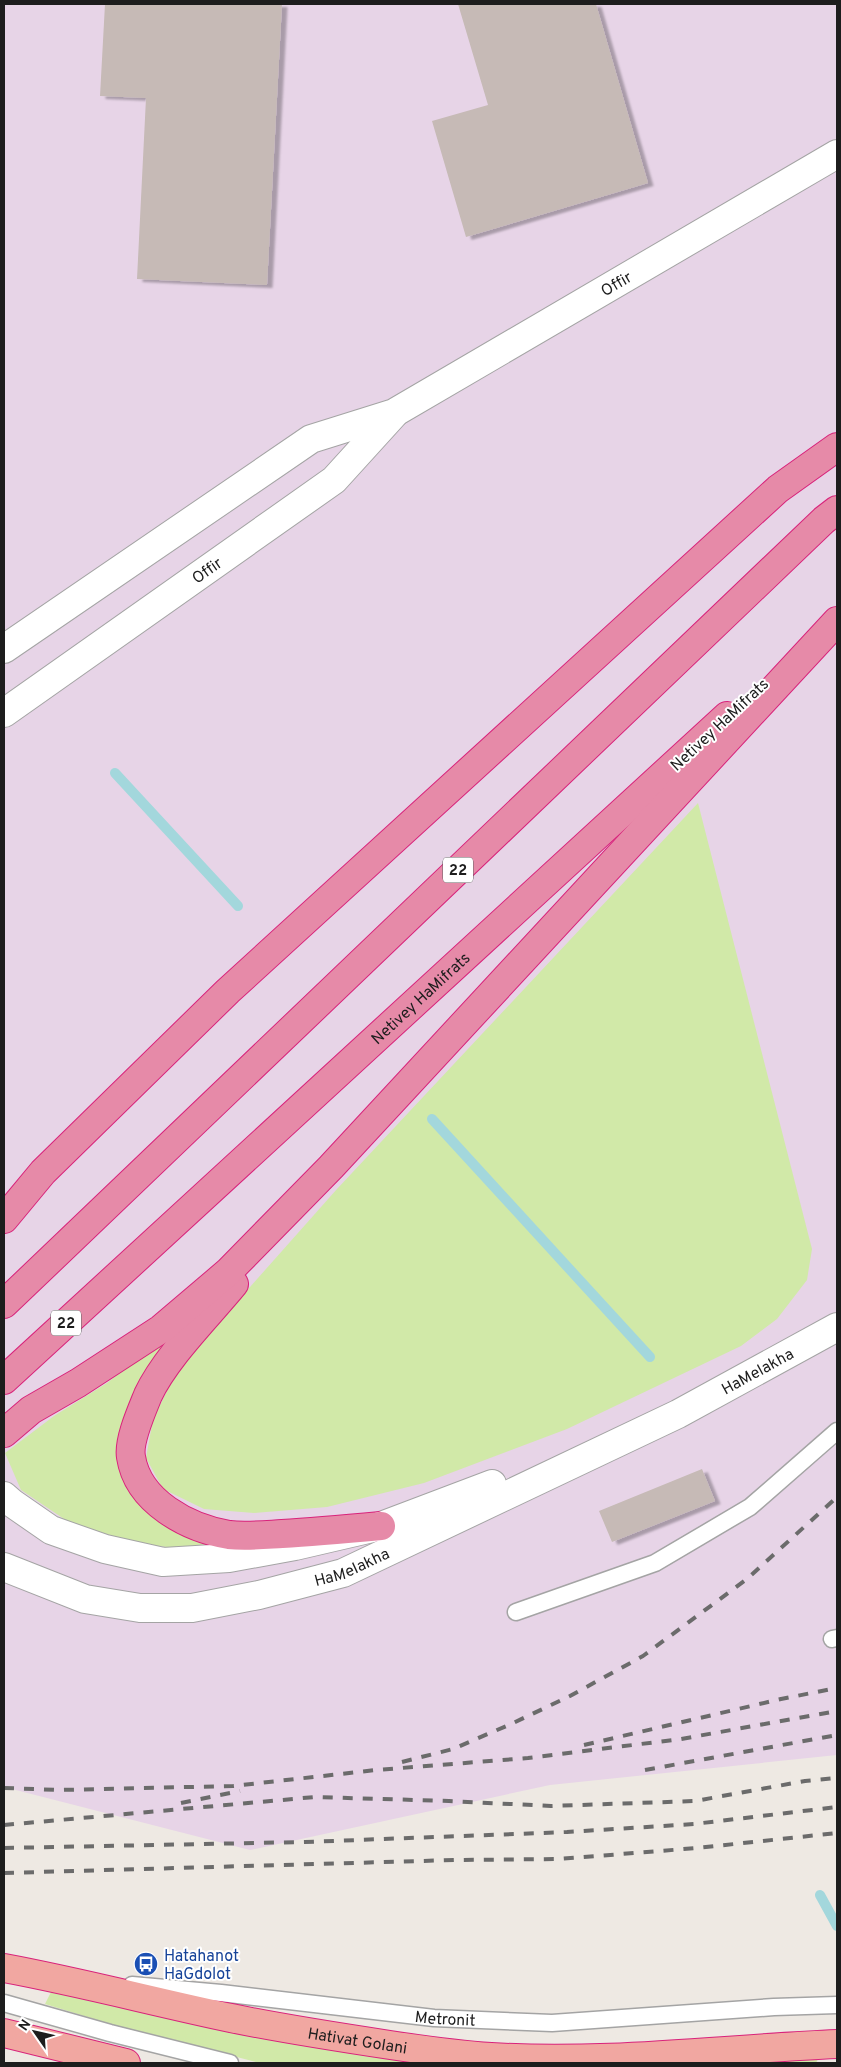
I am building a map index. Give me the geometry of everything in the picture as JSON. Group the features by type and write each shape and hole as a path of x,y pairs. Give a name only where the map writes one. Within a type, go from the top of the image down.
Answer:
{"highway":[{"path":"4,1204 43,1172 228,991 778,489 837,447"},
{"name":"22","path":"4,1304 837,510"},
{"name":"Netivey HaMifrats","path":"4,1380 837,616"},
{"path":"4,1433 32,1410 78,1383 161,1329 228,1272 331,1167 837,621"},
{"path":"331,1167 173,1357 149,1393 136,1426 130,1456 139,1482 160,1505 196,1526 230,1535 262,1536 381,1526"},
{"path":"4,1219 43,1172"},
{"name":"Hativat Golani","path":"4,1968 230,2018 319,2035 489,2057 534,2059 632,2056 837,2044"},
{"path":"4,2033 53,2054 126,2063"}],"street":[{"name":"Offir","path":"4,648 311,439 394,413 837,154"},
{"name":"Offir","path":"4,713 334,480 394,413"},
{"name":"HaMelakha","path":"4,1568 85,1600 140,1608 192,1608 259,1595 343,1573 678,1414 837,1327"},
{"name":"HaMelakha","path":"4,1496 51,1530 105,1549 162,1562 239,1556 294,1546 381,1526 678,1414"}],"lane":[{"path":"516,1612 655,1563 750,1507 837,1431"},
{"name":"Metronit","path":"54,1978 221,1993 434,2018 552,2023 774,2007 837,2005"},
{"path":"4,2003 110,2033 230,2063"}],"shaded area":[{"path":"4,4 837,4 837,1755 550,1785 250,1850 4,1787"}],"green space":[{"path":"698,803 812,1249 807,1280 777,1319 741,1346 567,1429 424,1483 327,1507 254,1513 204,1509 163,1489 146,1458 153,1419 179,1367 337,1189"},
{"path":"187,1320 121,1456 229,1544 221,1553 140,1544 70,1523 21,1490 5,1453 54,1416 107,1383"},
{"path":"54,1986 437,2063 260,2063 117,2026 45,2004"},
{"path":"821,2053 816,2063 677,2063"}],"building":[{"path":"105,4 282,4 267,285 137,279 146,98 100,96"},
{"path":"458,4 596,4 648,183 466,237 432,121 488,105"},
{"path":"702,1469 715,1501 612,1542 599,1511"}],"waterway":[{"path":"115,773 238,906"},
{"path":"432,1119 650,1357"},
{"path":"820,1895 837,1926"}],"railway":[{"path":"402,1762 453,1749 511,1724 570,1696 643,1656 747,1579 837,1497"},
{"path":"584,1745 781,1699 837,1688"},
{"path":"4,1788 58,1790 233,1786 376,1770 528,1758 681,1739 837,1711"},
{"path":"645,1770 837,1735"},
{"path":"4,1825 315,1797 551,1806 695,1801 805,1781 837,1778"},
{"path":"181,1803 240,1791"},
{"path":"4,1848 305,1842 567,1832 694,1824 837,1807"},
{"path":"4,1873 455,1860 559,1859 697,1848 837,1833"}],"place":[{"name":"Hatahanot HaGdolot","path":"146,1964"}]}
